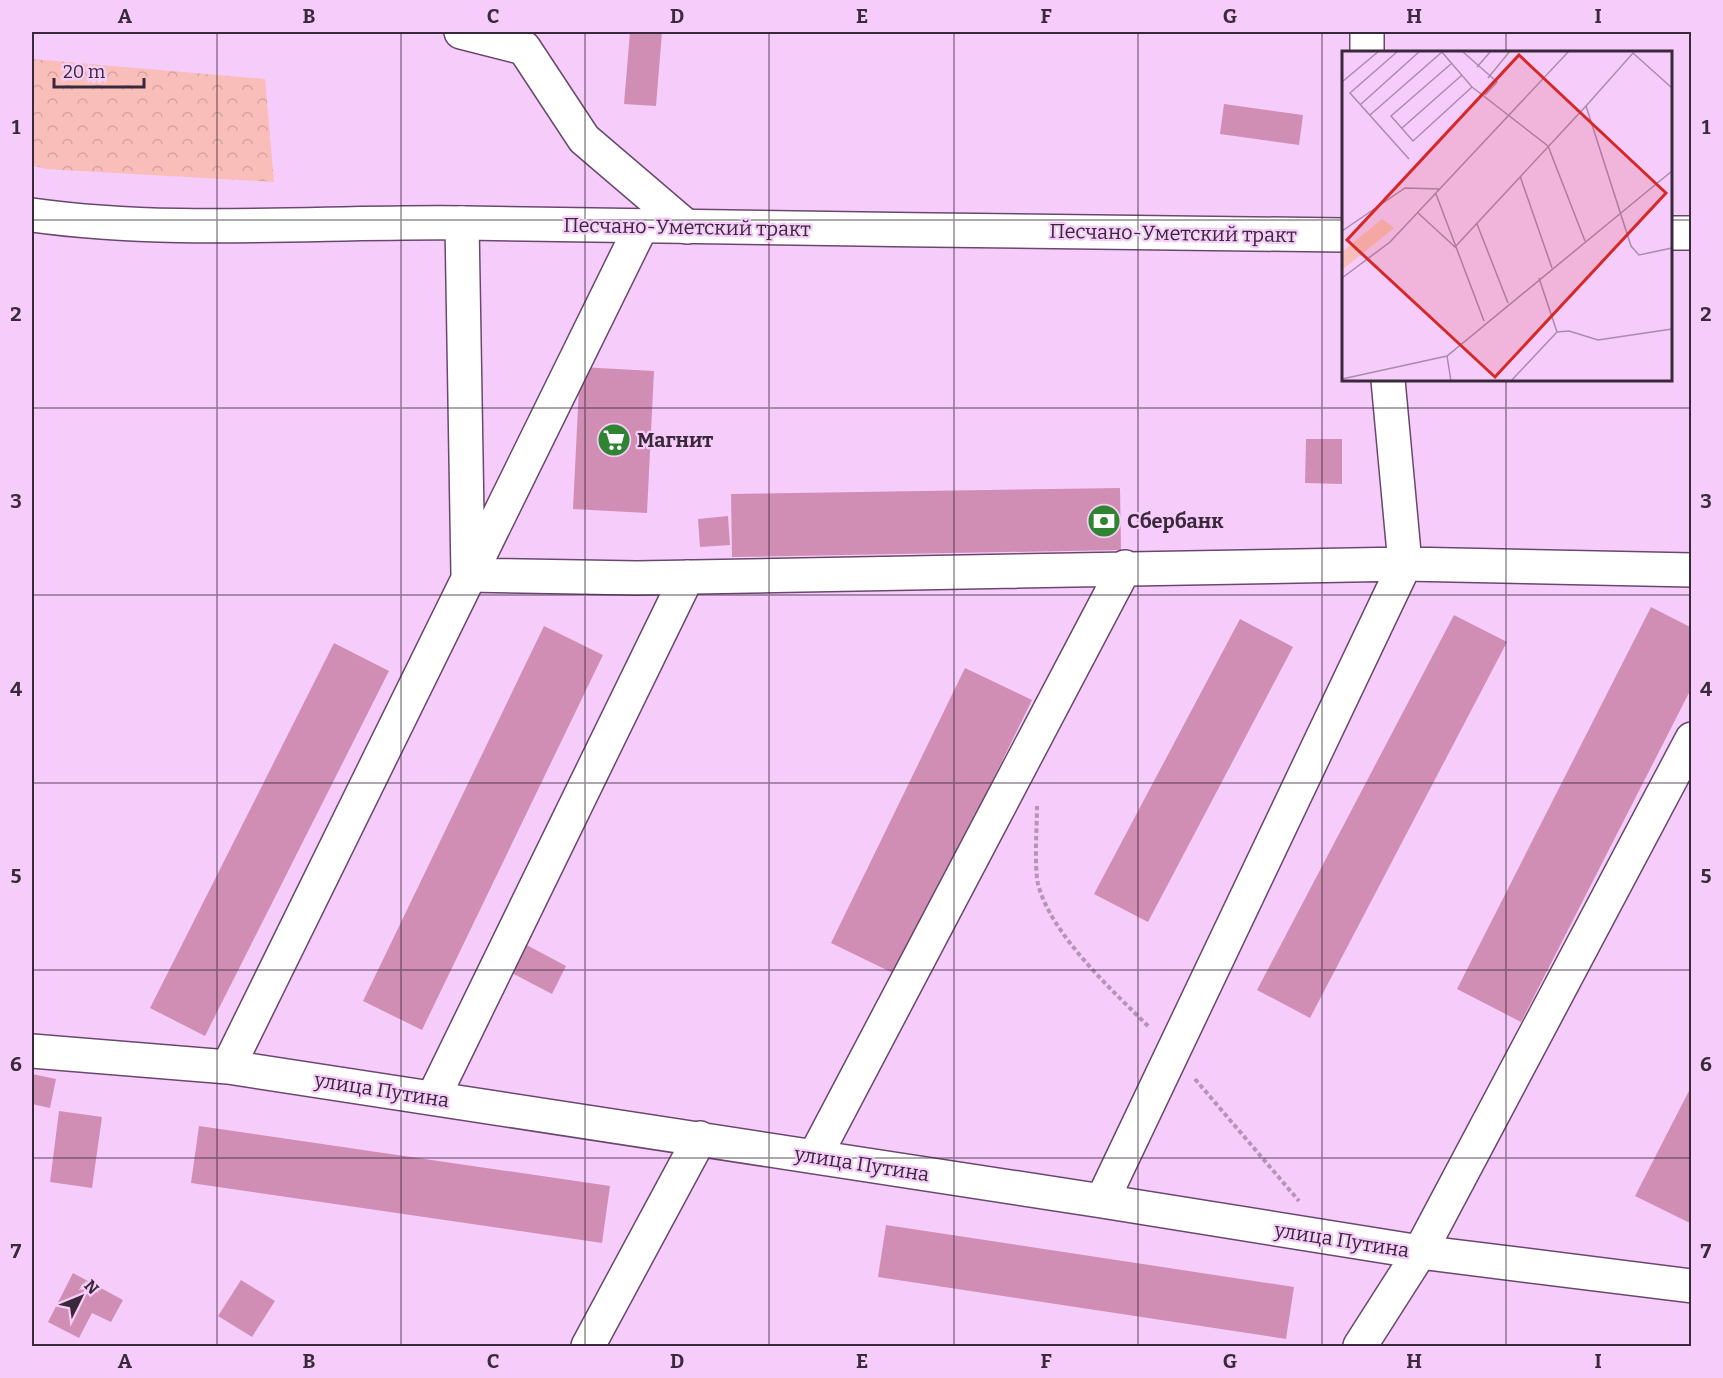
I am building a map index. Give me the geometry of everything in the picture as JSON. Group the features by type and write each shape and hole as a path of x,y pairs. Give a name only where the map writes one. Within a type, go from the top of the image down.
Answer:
{"street":[{"path":"461,32 524,48 584,138 687,227"},
{"path":"1367,32 1367,51"},
{"name":"Песчано-Уметский тракт","path":"32,215 67,220 184,227 462,223 1342,235"},
{"path":"462,223 468,575"},
{"path":"228,1067 641,227"},
{"path":"1672,233 1692,233"},
{"path":"1102,1201 1405,564 1388,381"},
{"path":"468,575 687,577 1125,567 1405,564 1692,570"},
{"path":"815,1156 1125,567"},
{"path":"433,1098 687,577"},
{"path":"1360,1347 1420,1252 1692,739"},
{"name":"улица Путина","path":"32,1051 228,1067 700,1138 1420,1252 1692,1286"},
{"path":"588,1347 700,1138"}],"path":[{"path":"1036,794 1038,884 1055,920 1083,960 1172,1053 1331,1238"}],"green space":[{"path":"32,59 265,79 274,182 46,169 32,165"}],"building":[{"path":"630,32 662,32 656,106 624,104"},
{"path":"1224,104 1303,115 1299,145 1220,134"},
{"name":"Магнит","path":"580,367 654,371 647,513 573,509"},
{"path":"1306,439 1342,439 1342,484 1305,483"},
{"path":"1120,488 1121,550 732,557 731,494"},
{"path":"728,516 730,545 700,547 698,519"},
{"path":"1651,607 1692,628 1692,687 1521,1022 1457,989"},
{"path":"1454,615 1507,642 1310,1018 1257,990"},
{"path":"1240,619 1293,647 1148,922 1094,894"},
{"path":"544,626 603,655 422,1030 363,1001"},
{"path":"334,643 389,671 205,1036 150,1008"},
{"path":"965,668 1032,700 897,975 831,943"},
{"path":"521,942 566,966 552,994 506,970"},
{"path":"32,1074 56,1079 50,1108 32,1104"},
{"path":"1692,1085 1692,1224 1635,1196"},
{"path":"59,1111 102,1117 92,1188 50,1182"},
{"path":"199,1126 610,1186 602,1243 191,1183"},
{"path":"886,1225 1294,1287 1286,1339 878,1277"},
{"path":"73,1273 123,1300 111,1322 92,1313 79,1338 48,1322"},
{"path":"241,1280 275,1301 252,1337 218,1316"}],"place":[{"name":"Магнит","path":"614,440"},
{"name":"Сбербанк","path":"1104,521"}]}
